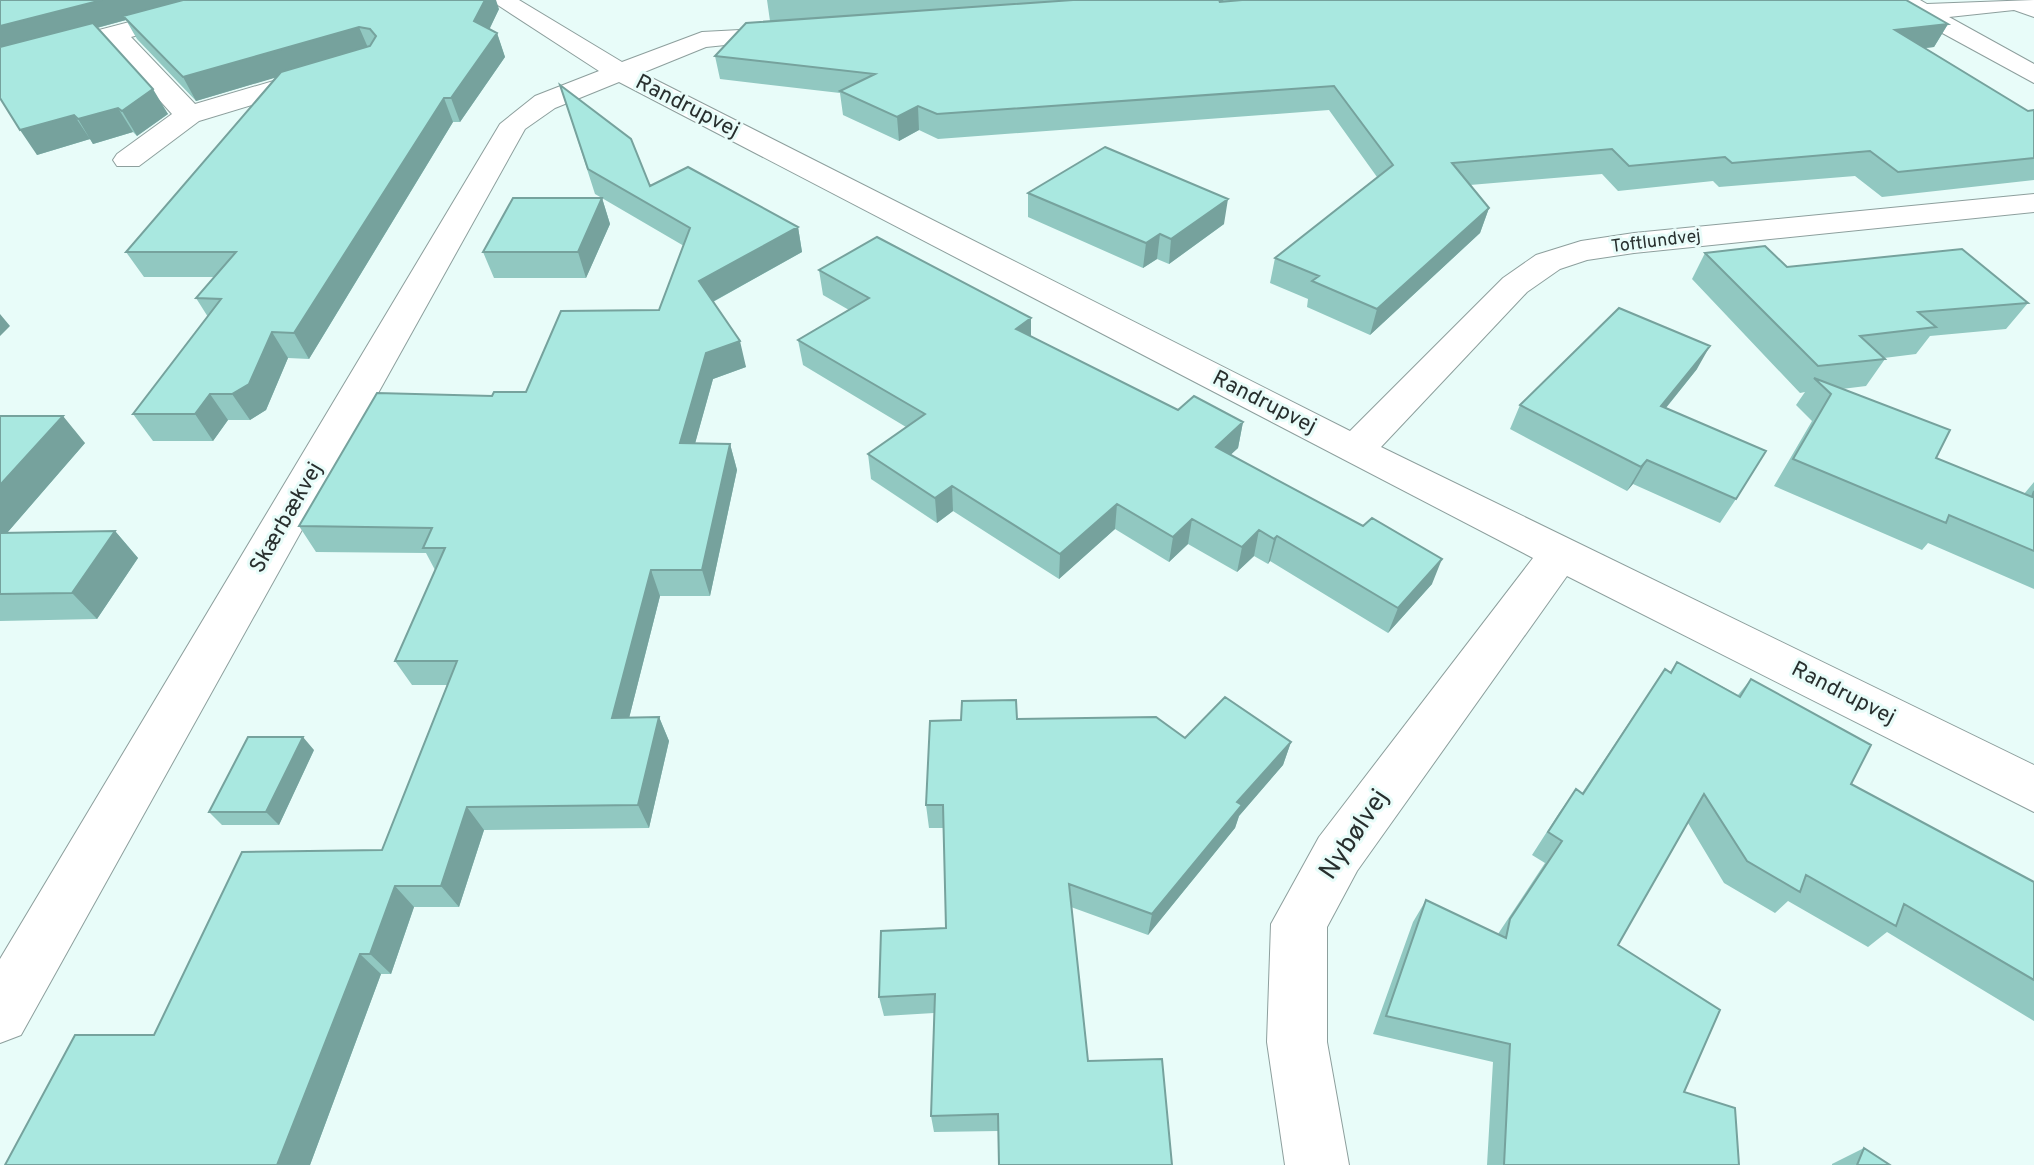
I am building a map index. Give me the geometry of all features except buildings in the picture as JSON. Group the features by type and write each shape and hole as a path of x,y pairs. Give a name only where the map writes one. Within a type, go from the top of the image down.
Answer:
{"street":[{"path":"0,39 151,0"},
{"path":"0,64 241,0"},
{"name":"Randrupvej","path":"502,0 619,72 1355,450 2034,790"},
{"path":"1912,6 2018,2 2034,10"},
{"path":"1912,6 2032,73"},
{"name":"Skærbækvej","path":"0,1014 514,124 545,102 702,40 814,30"},
{"path":"114,34 189,115"},
{"path":"128,160 189,115 340,70"},
{"name":"Toftlundvej","path":"1355,450 1515,285 1548,262 1581,251 1634,243 2034,203"},
{"name":"Nybølvej","path":"1317,1165 1297,1042 1299,924 1338,854 1560,553"}]}
